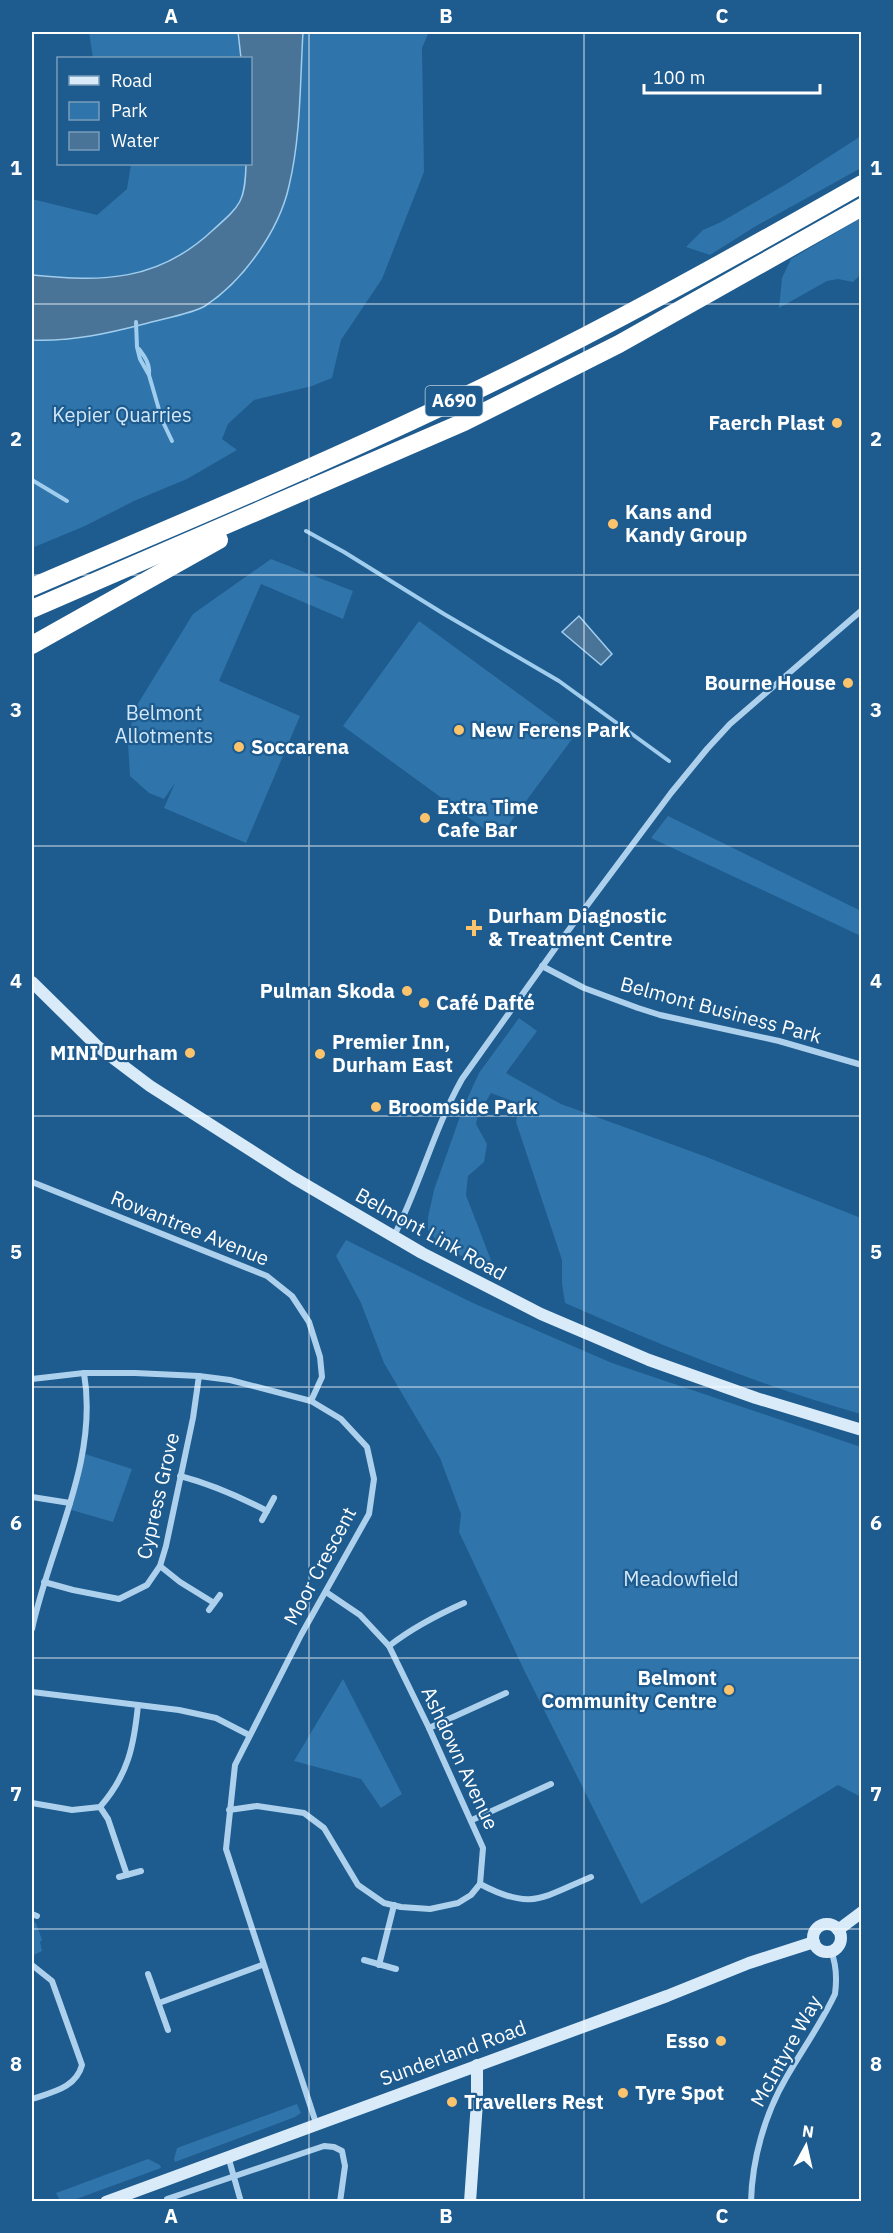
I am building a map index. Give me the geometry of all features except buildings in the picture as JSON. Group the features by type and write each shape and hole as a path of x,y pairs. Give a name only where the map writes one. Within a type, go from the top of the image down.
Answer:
{"highway":[{"name":"A690","path":"32,587 452,403 711,271 861,184"},
{"name":"A690","path":"32,609 464,422 619,344 861,207"},
{"path":"32,645 214,542 343,475"}],"street":[{"path":"394,1236 411,1204 450,1100 462,1079 542,966 671,793 706,749 730,724 861,610"},
{"name":"Belmont Business Park","path":"542,966 584,988 649,1012 779,1041 861,1065"},
{"name":"Belmont Link Road","path":"32,982 97,1046 150,1086 284,1172 432,1258 531,1309 649,1360 756,1398 861,1430"},
{"name":"Rowantree Avenue","path":"32,1182 267,1276 292,1296 309,1322 320,1357 322,1377 311,1401"},
{"name":"Moor Crescent","path":"32,1379 84,1373 135,1372 230,1380 311,1401 341,1419 367,1447 374,1479 369,1514 234,1765 225,1849 316,2123"},
{"path":"32,1629 44,1582 70,1503 82,1453 87,1414 84,1373"},
{"name":"Cypress Grove","path":"44,1582 120,1599 147,1585 160,1566 169,1536 193,1418 199,1376"},
{"path":"180,1476 207,1483 267,1511"},
{"path":"32,1497 70,1503"},
{"path":"262,1520 274,1498"},
{"path":"160,1566 214,1604"},
{"name":"Ashdown Avenue","path":"326,1593 360,1615 389,1646 472,1820 483,1848 480,1884"},
{"path":"208,1610 220,1595"},
{"path":"389,1646 430,1619 464,1603"},
{"path":"32,1692 179,1710 216,1718 249,1735"},
{"path":"429,1728 506,1693"},
{"path":"32,1803 72,1810 100,1807 112,1793 128,1764 138,1705"},
{"path":"472,1820 551,1784"},
{"path":"229,1810 257,1806 304,1814 324,1828 358,1885 384,1903 394,1905 430,1909 458,1903 471,1895 480,1884 503,1896 525,1901 542,1898 591,1877"},
{"path":"100,1807 108,1819 127,1875"},
{"path":"119,1878 141,1871"},
{"path":"379,1965 394,1905"},
{"path":"838,1930 861,1912"},
{"path":"829,1925 838,1930 839,1945 831,1951 823,1951 814,1942 814,1934 819,1927 829,1925"},
{"name":"Sunderland Road","path":"106,2202 667,1996 749,1963 814,1942"},
{"name":"McIntyre Way","path":"750,2202 768,2114 835,1994 836,1963 831,1951"},
{"path":"364,1960 396,1969"},
{"path":"32,1965 52,1981 82,2065 80,2074 69,2085 32,2099"},
{"path":"159,2003 262,1965"},
{"path":"148,1974 168,2030"},
{"path":"470,2202 477,2102 477,2066"},
{"path":"167,2199 315,2148 334,2147 342,2151 345,2159 340,2202"},
{"path":"228,2156 241,2202"}],"green space":[{"path":"89,32 238,32 241,57 93,57"},
{"name":"Kepier Quarries","path":"303,32 429,32 422,48 424,172 382,279 341,340 332,378 312,386 254,400 228,424 222,439 237,450 187,479 32,548 32,340 61,341 138,325 203,307 233,282 257,255 298,116"},
{"path":"861,136 861,168 756,226 710,255 686,247 703,230 788,183"},
{"path":"131,165 246,165 243,195 240,202 213,230 171,260 150,269 106,278 32,275 32,199 97,215 127,189"},
{"path":"861,218 861,274 853,282 838,279 827,281 779,308 782,278 791,259"},
{"name":"Belmont Allotments","path":"271,559 353,591 343,619 261,584 219,681 300,716 246,843 164,808 175,783 164,799 149,793 130,776 128,743 134,710 193,614"},
{"name":"New Ferens Park","path":"419,621 575,735 498,839 343,726"},
{"path":"668,816 861,911 861,936 651,838"},
{"path":"519,1018 537,1031 506,1073 561,1104 704,1156 861,1218 861,1414 711,1364 565,1303 562,1260 516,1122 520,1104 491,1093 478,1115 476,1124 487,1144 484,1162 468,1176 466,1195 497,1276 440,1244 428,1231 428,1217 434,1190 463,1108 479,1073"},
{"name":"Meadowfield","path":"346,1240 473,1303 612,1363 861,1447 861,1797 838,1785 641,1904 524,1670 459,1532 461,1514 440,1458 384,1363 361,1303 336,1256"},
{"path":"82,1453 132,1469 113,1522 68,1509"},
{"path":"343,1679 402,1794 381,1808 361,1779 294,1761"},
{"path":"32,1922 36,1923 42,1940 40,1942 42,1951 32,1956"},
{"path":"297,2104 301,2113 295,2117 175,2162 177,2148"},
{"path":"148,2159 160,2165 161,2168 71,2201 60,2201 56,2193"}],"water":[{"path":"238,32 303,32 293,167 284,203 258,254 233,283 200,309 105,333 61,340 32,340 32,275 106,278 150,269 192,247 222,222 240,202 243,195 246,165 252,165 252,57 241,57"},
{"path":"579,616 612,654 601,665 562,632"}],"waterway":[{"path":"136,322 140,359 149,375 162,420 172,441"},
{"path":"139,349 148,364 149,374"},
{"path":"32,480 67,501"},
{"path":"306,531 559,681 669,761"}],"place":[{"name":"Faerch Plast","path":"837,423"},
{"name":"Kans and Kandy Group","path":"613,524"},
{"name":"Bourne House","path":"848,683"},
{"name":"New Ferens Park","path":"459,730"},
{"name":"Soccarena","path":"239,747"},
{"name":"Extra Time Cafe Bar","path":"425,818"},
{"name":"Durham Diagnostic & Treatment Centre","path":"474,928"},
{"name":"Pulman Skoda","path":"407,991"},
{"name":"Café Dafté","path":"424,1003"},
{"name":"MINI Durham","path":"190,1053"},
{"name":"Premier Inn, Durham East","path":"320,1054"},
{"name":"Broomside Park","path":"376,1107"},
{"name":"Belmont Community Centre","path":"729,1690"},
{"name":"Esso","path":"721,2041"},
{"name":"Tyre Spot","path":"623,2093"},
{"name":"Travellers Rest","path":"452,2102"}]}
